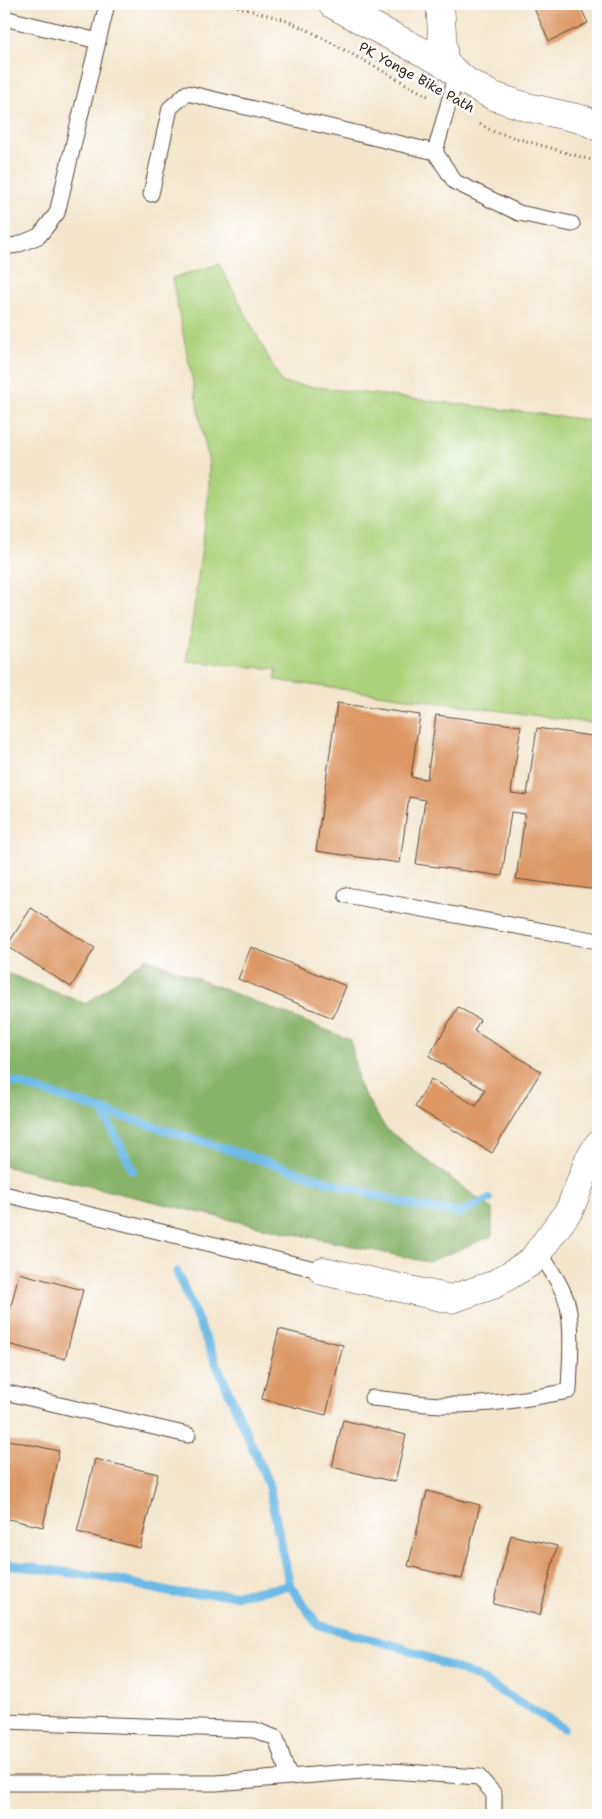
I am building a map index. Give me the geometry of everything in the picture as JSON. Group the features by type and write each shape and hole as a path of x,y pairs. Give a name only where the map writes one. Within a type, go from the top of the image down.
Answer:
{"street":[{"path":"332,4 451,68 467,82 493,96 526,107 594,121"},
{"path":"440,4 451,68"},
{"path":"323,1271 451,1299 493,1285 531,1262 570,1208 589,1160 598,1145"}],"lane":[{"path":"4,247 18,245 39,236 57,213 107,4"},
{"path":"4,18 98,41"},
{"path":"435,152 448,107 451,68"},
{"path":"151,194 170,108 187,93 435,152 455,182 519,213 572,224"},
{"path":"346,895 598,941"},
{"path":"4,1194 323,1271"},
{"path":"372,1398 440,1405 471,1405 520,1400 569,1391 571,1334 567,1305 560,1286 539,1251"},
{"path":"4,1392 188,1434"},
{"path":"4,1721 255,1730 276,1738 289,1777"},
{"path":"4,1783 216,1783 375,1770 479,1777 494,1794 494,1815"}],"path":[{"name":"PK Yonge Bike Path","path":"228,4 282,19 308,30 492,131 598,162"}],"green space":[{"path":"219,264 282,383 598,421 598,724 275,680 277,669 187,661 209,493 209,464 172,278"},
{"path":"146,958 351,1040 359,1086 386,1129 492,1209 492,1236 428,1262 248,1224 4,1166 4,972 86,1004"}],"building":[{"path":"532,4 579,4 588,23 549,41"},
{"path":"337,703 420,715 411,777 427,779 436,715 521,726 511,793 527,795 537,728 598,737 598,890 516,879 525,814 511,812 502,876 416,864 425,800 409,797 400,863 316,851"},
{"path":"31,908 95,948 71,987 7,946"},
{"path":"251,947 346,986 333,1018 238,979"},
{"path":"458,1007 480,1020 474,1031 541,1071 492,1153 415,1107 431,1079 476,1106 485,1090 429,1056"},
{"path":"19,1273 83,1290 65,1359 4,1343 4,1335"},
{"path":"279,1329 343,1345 326,1415 262,1399"},
{"path":"343,1420 406,1435 395,1482 332,1467"},
{"path":"4,1439 59,1451 43,1527 4,1518"},
{"path":"95,1459 158,1474 140,1548 77,1532"},
{"path":"427,1491 480,1505 462,1579 408,1566"},
{"path":"511,1535 557,1546 540,1615 493,1604"}],"waterway":[{"path":"4,1079 346,1187 416,1206 460,1213 489,1199"},
{"path":"103,1111 133,1170"},
{"path":"177,1272 268,1483 290,1586 318,1625 400,1647 475,1676 563,1728"},
{"path":"4,1564 109,1578 173,1593 236,1595 290,1586"}]}
